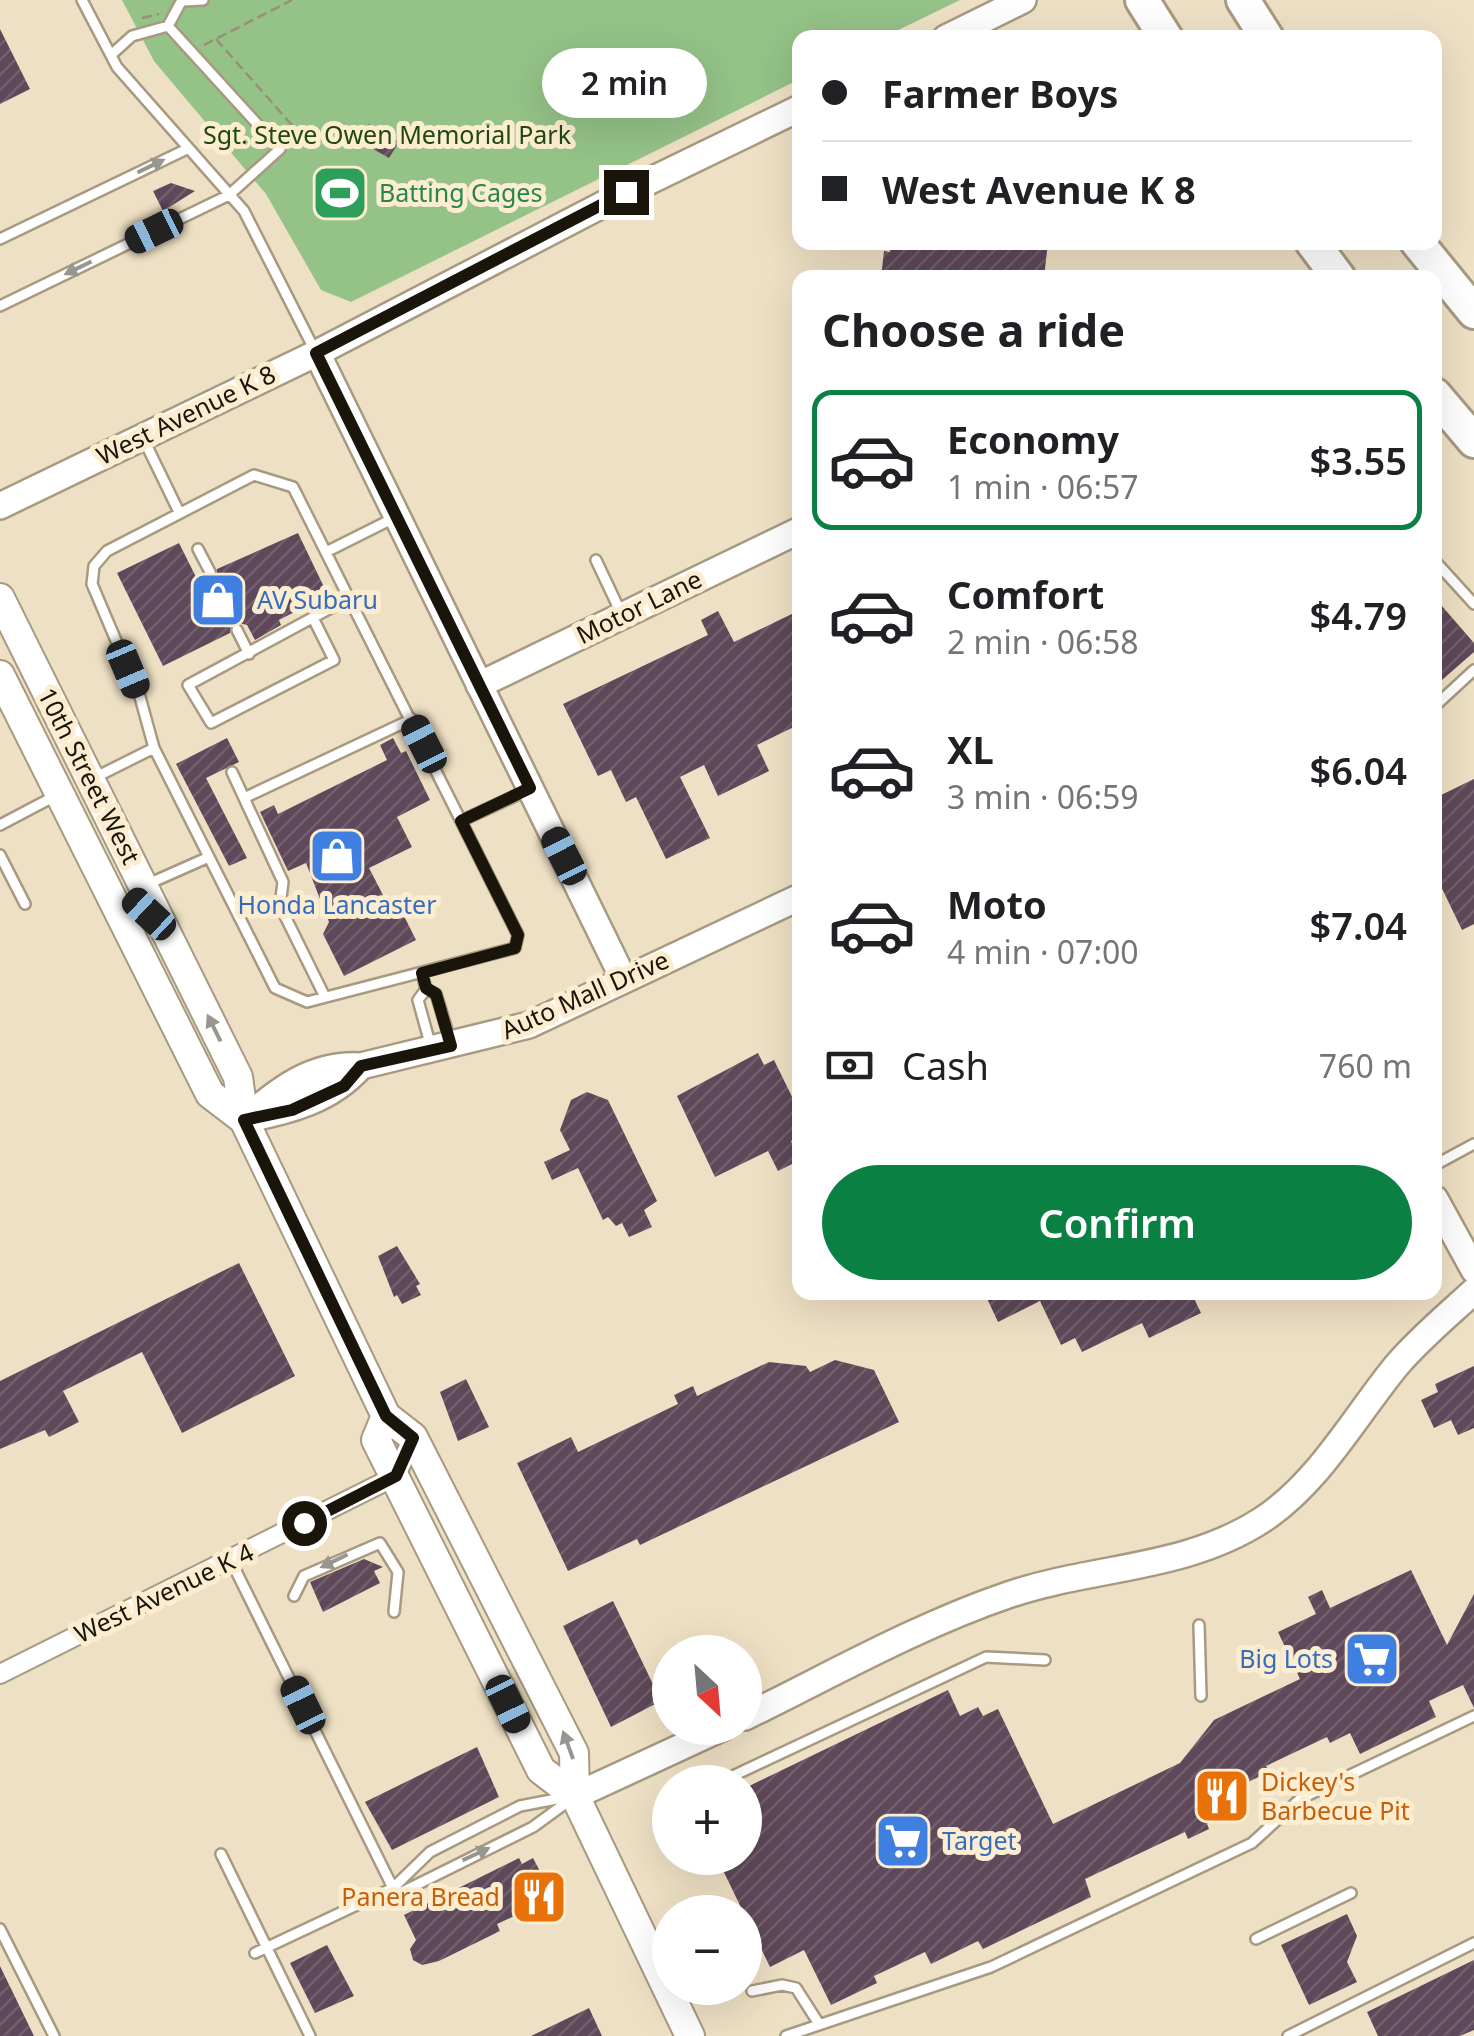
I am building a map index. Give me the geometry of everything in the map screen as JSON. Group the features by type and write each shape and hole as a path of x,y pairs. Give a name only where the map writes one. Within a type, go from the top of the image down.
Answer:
{"highway":[{"path":"1142,0 1161,30"},
{"path":"1243,0 1263,30"},
{"path":"1424,250 1440,270"},
{"path":"1442,273 1474,312"},
{"path":"1442,403 1474,441"}],"main road":[{"name":"10th Street West","path":"0,598 238,1077 244,1120 386,1416 413,1438 574,1753 575,1796 690,2036"},
{"path":"0,666 70,766 93,779"},
{"name":"10th Street West","path":"0,675 210,1094 244,1120"},
{"path":"60,794 80,806 94,823 132,898 166,930"},
{"name":"10th Street West","path":"386,1416 376,1440 541,1770 575,1796"},
{"path":"396,1476 426,1495 489,1612 518,1637"}],"street":[{"path":"962,30 1023,0"},
{"name":"West Avenue K 8","path":"0,506 316,353 626,192 792,112"},
{"path":"316,353 624,980"},
{"name":"Motor Lane","path":"479,686 792,534"},
{"name":"Auto Mall Drive","path":"244,1120 292,1110 344,1086 361,1066 529,1026 792,902"},
{"path":"1442,1212 1474,1270"},
{"path":"762,1709 972,1608 1014,1593 1176,1559 1222,1543 1266,1518 1302,1484 1399,1364 1474,1291"},
{"path":"396,1476 413,1438"},
{"name":"West Avenue K 4","path":"0,1674 396,1476"},
{"path":"575,1796 685,1745"}],"lane":[{"path":"82,0 110,55 187,149 244,210 316,353"},
{"path":"110,55 132,36 170,21 183,1 203,0"},
{"path":"0,306 229,195 280,149 170,21"},
{"path":"0,239 187,149"},
{"path":"142,435 179,512"},
{"path":"254,476 293,487 518,935 515,948 307,1002 275,988 154,748 140,697 92,584 94,566 107,551 179,512 254,476"},
{"path":"326,552 396,517"},
{"path":"198,549 210,572"},
{"path":"596,560 622,615"},
{"path":"1442,569 1474,604"},
{"path":"314,620 334,660 211,723 188,685 351,597"},
{"path":"237,630 248,654"},
{"path":"1442,700 1474,670"},
{"path":"244,798 412,719"},
{"path":"93,779 154,748"},
{"path":"232,772 283,882 280,906 324,997"},
{"path":"461,821 530,788"},
{"path":"0,825 60,794"},
{"path":"0,855 25,904"},
{"path":"144,886 209,857"},
{"path":"422,973 426,988 436,994 442,1048"},
{"path":"426,988 418,1000 442,1048"},
{"path":"1442,1161 1474,1144"},
{"path":"294,1596 304,1576 380,1543 398,1572 394,1612"},
{"path":"230,1559 396,1895 533,1828 575,1796"},
{"path":"1199,1625 1201,1696"},
{"path":"756,1765 986,1657 1045,1660"},
{"path":"786,2036 991,1966 1252,1842 1300,1800 1474,1716"},
{"path":"255,1953 393,1888 430,1852 520,1806 575,1796"},
{"path":"221,1854 310,2036"},
{"path":"1256,1938 1351,1893"},
{"path":"0,1929 54,2036"},
{"path":"1288,2036 1311,2031 1474,1943"},
{"path":"762,1989 775,1985 796,1988 819,2024"}],"path":[{"path":"126,25 156,14 204,46 292,0"},
{"path":"216,40 305,140"}],"green space":[{"name":"Sgt. Steve Owen Memorial Park","path":"122,0 960,0 898,30 792,30 792,83 351,302 321,290 266,194 154,61"}],"building":[{"path":"0,29 30,89 0,104"},
{"path":"369,124 399,142 389,158 359,141"},
{"path":"171,183 195,191 163,211 153,191"},
{"path":"1047,250 1045,270 882,270 884,251"},
{"name":"AV Subaru","path":"298,533 324,587 305,597 308,605 279,620 281,625 255,640 247,625 234,622 230,633 163,666 117,573 179,543 197,579 213,580 217,569"},
{"path":"1442,606 1474,643 1474,652 1442,680"},
{"path":"718,611 734,642 792,614 792,728 757,745 769,771 718,796 704,765 680,777 710,838 666,859 636,797 626,802 611,770 598,776 563,704 708,635 701,620"},
{"path":"227,738 239,762 206,778 247,858 229,866 176,764"},
{"name":"Honda Lancaster","path":"393,738 401,753 406,751 430,800 397,817 412,847 369,868 387,900 395,898 416,940 344,976 323,934 329,922 306,863 288,871 260,812 274,805 278,814 387,760 380,745"},
{"path":"1474,779 1474,924 1462,930 1442,889 1442,795"},
{"path":"758,1053 764,1065 774,1060 792,1097 792,1164 778,1171 768,1151 715,1177 677,1096"},
{"path":"587,1092 608,1100 657,1201 644,1210 652,1227 629,1237 622,1223 616,1226 608,1217 603,1220 578,1168 552,1180 544,1162 570,1150 560,1130 571,1100"},
{"path":"397,1246 420,1284 416,1286 421,1295 402,1304 397,1295 394,1297 378,1256"},
{"path":"239,1263 295,1376 182,1433 142,1352 63,1391 79,1422 49,1437 45,1430 0,1449 0,1381"},
{"path":"988,1300 1195,1300 1201,1313 1149,1338 1142,1323 1082,1352 1075,1338 1061,1345 1040,1301 998,1322"},
{"path":"835,1360 874,1370 899,1422 640,1545 637,1539 568,1571 517,1463 571,1437 578,1452 678,1404 674,1395 693,1386 697,1396 769,1362 806,1366 810,1372"},
{"path":"1474,1366 1474,1428 1458,1435 1451,1420 1434,1428 1421,1400 1438,1392 1435,1384"},
{"path":"466,1379 489,1427 458,1441 440,1392"},
{"path":"364,1559 383,1567 374,1571 380,1583 323,1612 310,1582"},
{"name":"Target","path":"1411,1570 1447,1645 1474,1594 1474,1708 1463,1685 1429,1701 1436,1717 1360,1754 1350,1733 1330,1743 1327,1737 1266,1766 1269,1772 1248,1782 1244,1774 1207,1824 1209,1829 1188,1839 1185,1832 1085,1879 1091,1897 983,1949 978,1941 931,1964 925,1952 874,1976 877,1983 831,2005 804,1950 770,1967 762,1951 762,1895 735,1895 725,1875 762,1875 762,1780 948,1690 960,1716 978,1707 983,1716 998,1709 1053,1824 1180,1763 1214,1720 1300,1679 1278,1632 1316,1614 1308,1597 1322,1590 1330,1608"},
{"path":"613,1601 652,1682 652,1706 611,1727 563,1626"},
{"path":"477,1747 499,1797 392,1850 365,1802"},
{"path":"519,1858 522,1864 533,1858 554,1898 497,1924 500,1931 439,1961 422,1965 413,1960 410,1949 416,1940 404,1915"},
{"path":"1347,1914 1357,1936 1347,1962 1357,1982 1309,2005 1281,1945"},
{"path":"327,1945 354,1996 315,2013 290,1963"},
{"path":"1474,1960 1474,2030 1460,2036 1378,2036 1367,2012"},
{"path":"0,1966 34,2036 0,2036"},
{"path":"589,2008 602,2036 531,2036"}],"place":[{"name":"Batting Cages","path":"340,193"},
{"name":"AV Subaru","path":"218,600"},
{"name":"Honda Lancaster","path":"337,856"},
{"name":"Big Lots","path":"1372,1659"},
{"name":"Dickey's Barbecue Pit","path":"1222,1796"},
{"name":"Target","path":"903,1841"},
{"name":"Panera Bread","path":"539,1897"}],"route":[{"path":"304,1523 396,1476 413,1438 386,1416 244,1120 292,1110 344,1086 361,1066 451,1046 436,994 426,988 422,973 515,948 518,935 461,821 530,788 316,353 626,192"}]}
